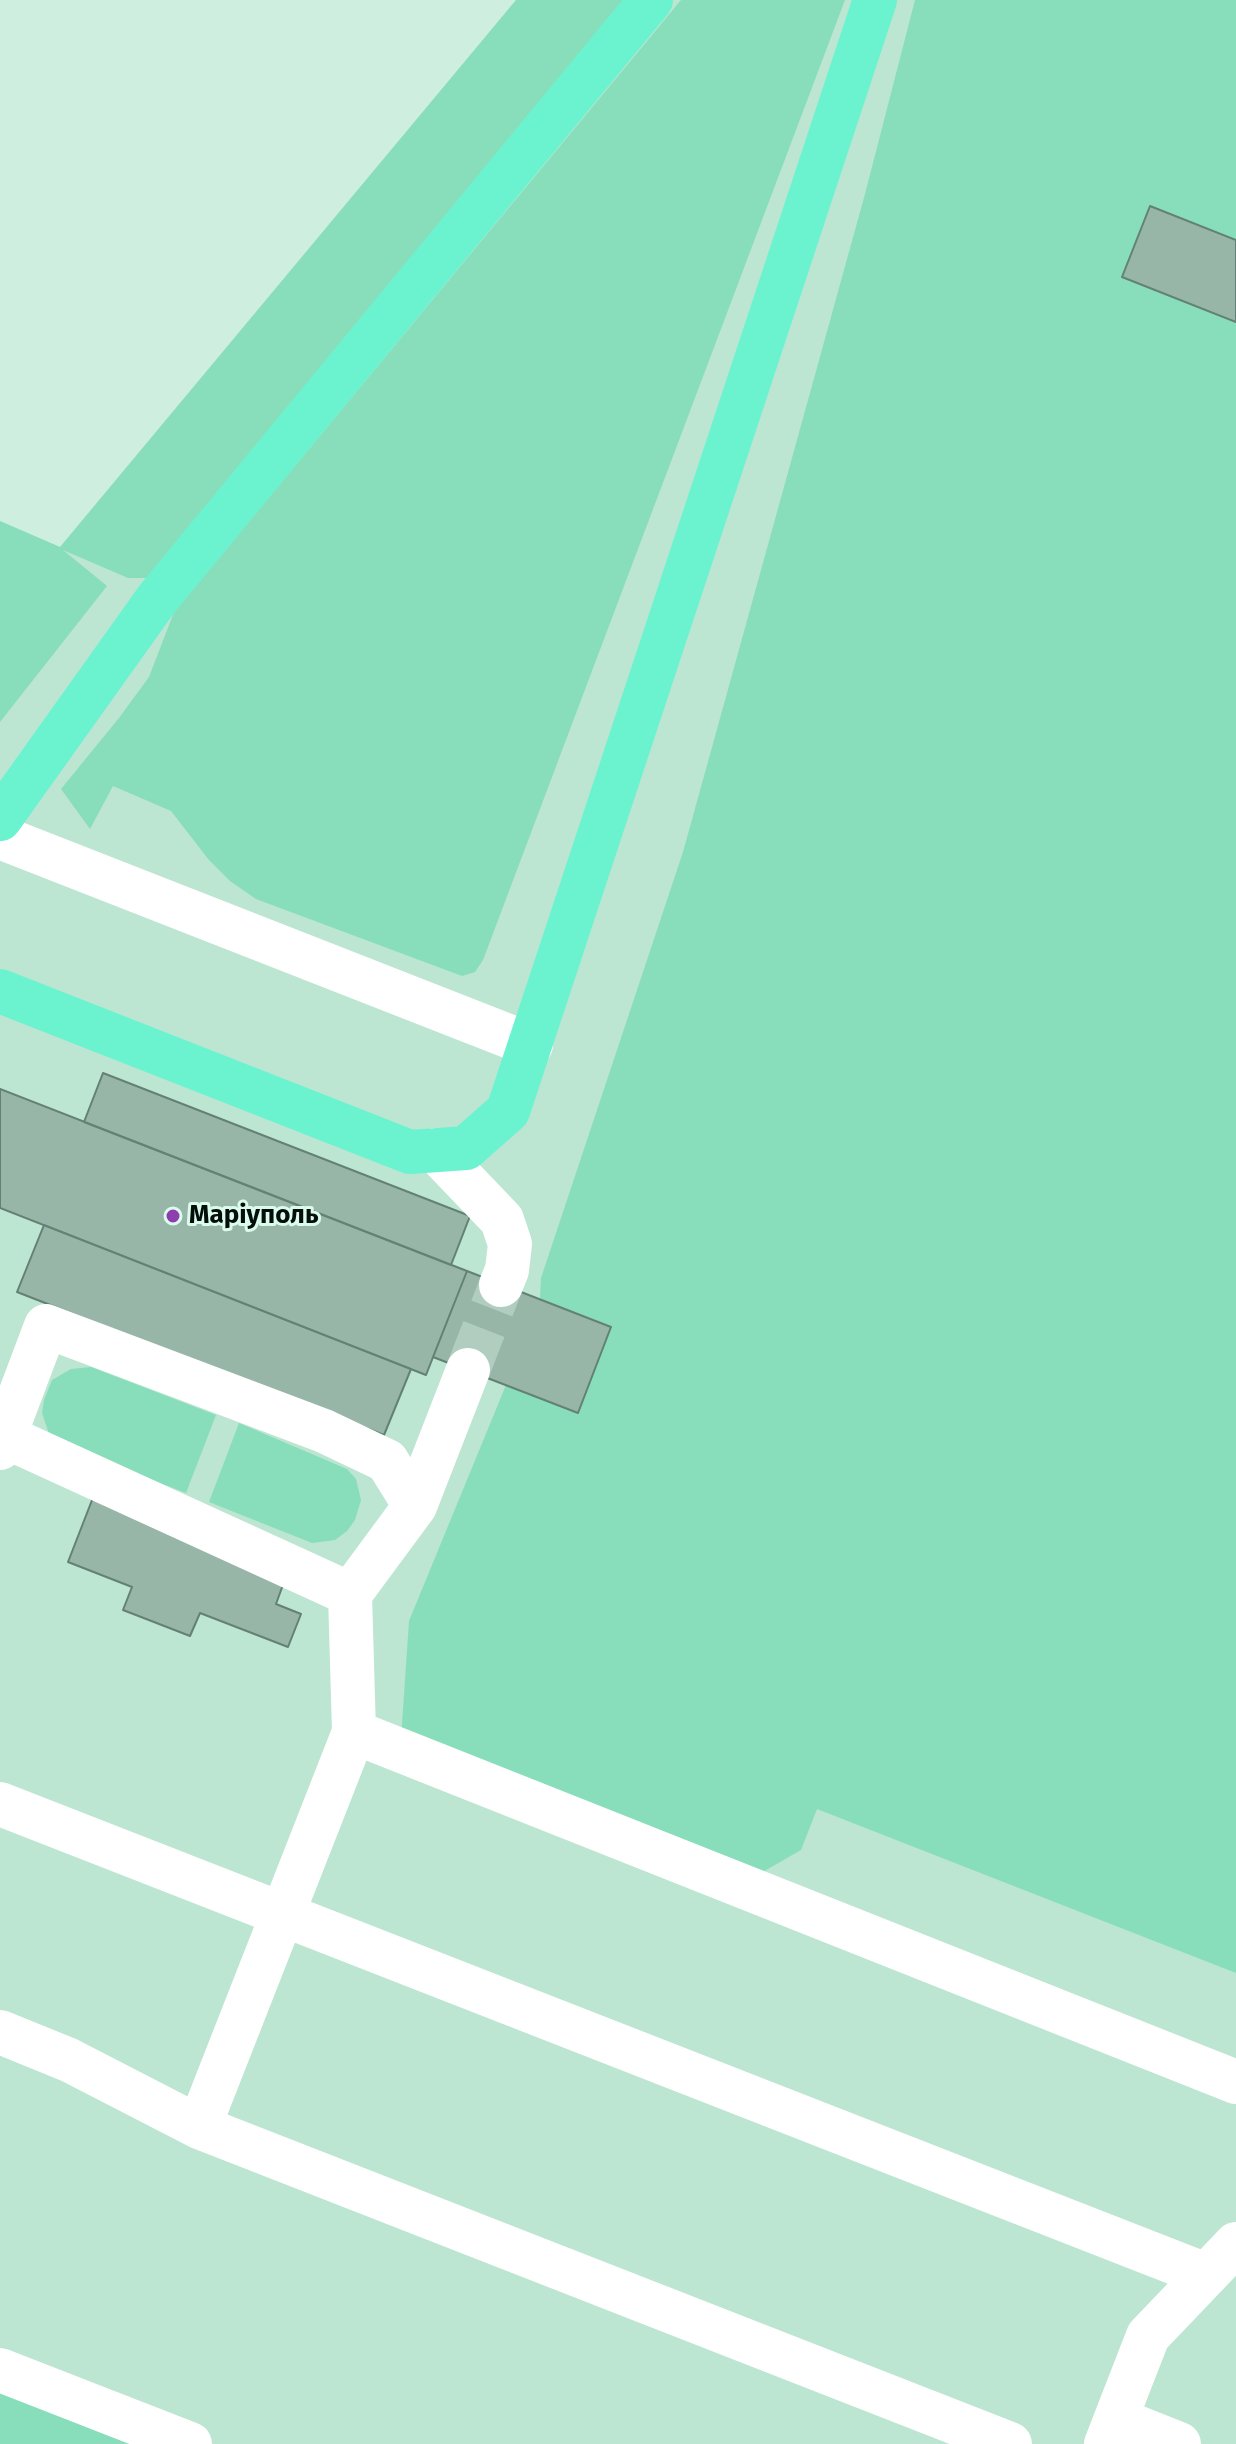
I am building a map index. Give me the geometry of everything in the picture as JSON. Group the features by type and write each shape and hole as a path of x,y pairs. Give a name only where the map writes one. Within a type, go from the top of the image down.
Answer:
{"main road":[{"path":"0,819 157,599 651,0"},
{"path":"0,991 410,1152 466,1148 508,1111 875,0"}],"street":[{"path":"0,837 531,1045"},
{"path":"435,1150 502,1220 510,1244 507,1270 501,1285"},
{"path":"350,1594 2,1442 46,1326 324,1431 387,1461 415,1506"},
{"path":"199,2127 354,1732 350,1594 415,1506 468,1370"},
{"path":"354,1732 1236,2082"},
{"path":"0,1804 1206,2275"},
{"path":"0,2032 69,2060 199,2127 1010,2444"},
{"path":"1179,2444 1111,2432 1148,2336 1236,2244"},
{"path":"0,2370 190,2444"}],"shaded area":[{"path":"516,0 1236,0 1236,2444 0,2444 0,521 60,547"}],"green space":[{"path":"516,0 628,0 149,578 128,578 63,550 107,586 0,722 0,521 60,547"},
{"path":"681,0 845,0 483,960 475,972 462,976 256,899 230,881 209,860 171,811 113,786 90,829 61,789 149,677 174,612"},
{"path":"915,0 1236,0 1236,1973 817,1809 801,1850 754,1877 401,1739 409,1621 506,1385 578,1412 611,1327 540,1300 541,1278 683,852 865,194"},
{"path":"91,1367 216,1415 186,1493 61,1445 49,1434 42,1413 52,1380 71,1369"},
{"path":"239,1423 347,1469 356,1479 361,1500 355,1520 347,1531 335,1540 312,1543 209,1502"},
{"path":"0,2391 136,2444 0,2444"}],"building":[{"path":"1150,206 1236,240 1236,322 1122,277"},
{"path":"103,1073 470,1216 451,1265 84,1122"},
{"path":"0,1089 467,1271 426,1375 0,1208"},
{"path":"44,1225 411,1369 384,1435 17,1292"},
{"path":"467,1271 611,1327 578,1413 433,1357"},
{"path":"94,1495 288,1571 276,1604 301,1614 288,1647 200,1613 190,1636 123,1610 132,1587 68,1562"}],"tunnel":[{"path":"468,1370 501,1285"}],"place":[{"name":"Маріуполь","path":"173,1216"}]}
